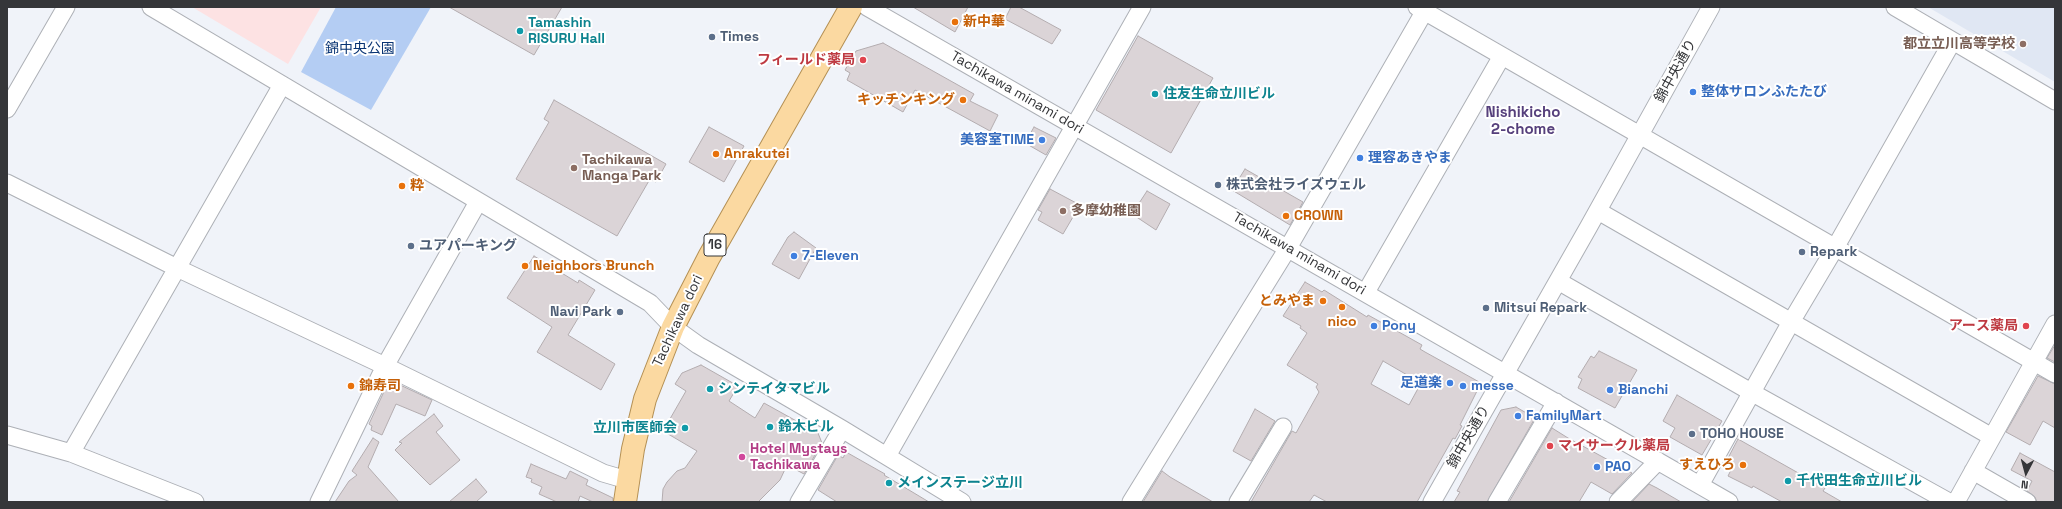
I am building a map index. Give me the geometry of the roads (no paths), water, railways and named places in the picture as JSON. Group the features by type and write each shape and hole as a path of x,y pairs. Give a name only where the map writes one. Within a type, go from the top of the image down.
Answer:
{"main road":[{"name":"Tachikawa dori","path":"625,502 627,480 645,399 673,327 712,250 851,7"}],"street":[{"path":"7,109 66,7"},
{"path":"151,7 650,303 673,327 698,345 842,429 962,502"},
{"name":"Tachikawa minami dori","path":"868,7 1729,502"},
{"path":"887,456 1076,126 1142,7"},
{"name":"錦中央通り","path":"1432,502 1598,211 1711,7"},
{"path":"1895,7 1952,42 2055,101"},
{"path":"1131,502 1288,248 1423,8 1502,56 1640,136 2055,374"},
{"path":"1700,485 1751,392 1952,42"},
{"path":"1366,292 1502,56"},
{"path":"71,453 282,85"},
{"path":"7,183 177,268 385,366 603,473 627,480"},
{"path":"319,502 385,366 478,202"},
{"path":"1598,211 1992,437"},
{"path":"1558,281 1751,392 1949,502"},
{"path":"1956,502 2055,324"},
{"path":"1497,502 1556,402"},
{"path":"1238,502 1283,427"},
{"path":"799,502 842,429"},
{"path":"7,435 71,453 195,502"},
{"path":"1618,502 1658,461"},
{"path":"1973,471 2028,502"}],"place":[{"name":"新中華","path":"955,22"},
{"name":"Tamashin RISURU Hall","path":"520,31"},
{"name":"Times","path":"712,37"},
{"name":"都立立川高等学校","path":"2023,44"},
{"name":"フィールド薬局","path":"863,60"},
{"name":"整体サロンふたたび","path":"1693,92"},
{"name":"住友生命立川ビル","path":"1155,94"},
{"name":"キッチンキング","path":"963,100"},
{"name":"美容室TIME","path":"1042,140"},
{"name":"Anrakutei","path":"716,154"},
{"name":"理容あきやま","path":"1360,158"},
{"name":"Tachikawa Manga Park","path":"574,168"},
{"name":"株式会社ライズウェル","path":"1218,185"},
{"name":"粋","path":"402,186"},
{"name":"多摩幼稚園","path":"1063,211"},
{"name":"CROWN","path":"1286,216"},
{"name":"ユアパーキング","path":"411,246"},
{"name":"Repark","path":"1802,252"},
{"name":"7-Eleven","path":"794,256"},
{"name":"Neighbors Brunch","path":"525,266"},
{"name":"とみやま","path":"1323,301"},
{"name":"nico","path":"1342,307"},
{"name":"Mitsui Repark","path":"1486,308"},
{"name":"Navi Park","path":"620,312"},
{"name":"Pony","path":"1374,326"},
{"name":"アース薬局","path":"2026,326"},
{"name":"足道楽","path":"1450,383"},
{"name":"錦寿司","path":"351,386"},
{"name":"messe","path":"1463,386"},
{"name":"シンテイタマビル","path":"710,389"},
{"name":"Bianchi","path":"1610,390"},
{"name":"FamilyMart","path":"1518,416"},
{"name":"鈴木ビル","path":"770,427"},
{"name":"立川市医師会","path":"685,428"},
{"name":"TOHO HOUSE","path":"1692,434"},
{"name":"マイサークル薬局","path":"1550,446"},
{"name":"Hotel Mystays Tachikawa","path":"742,457"},
{"name":"すえひろ","path":"1743,465"},
{"name":"PAO","path":"1597,467"},
{"name":"千代田生命立川ビル","path":"1788,481"},
{"name":"メインステージ立川","path":"889,483"}],"district":[{"name":"Nishikicho 2-chome","path":"1523,122"}],"park label":[{"name":"錦中央公園","path":"360,49"}]}
